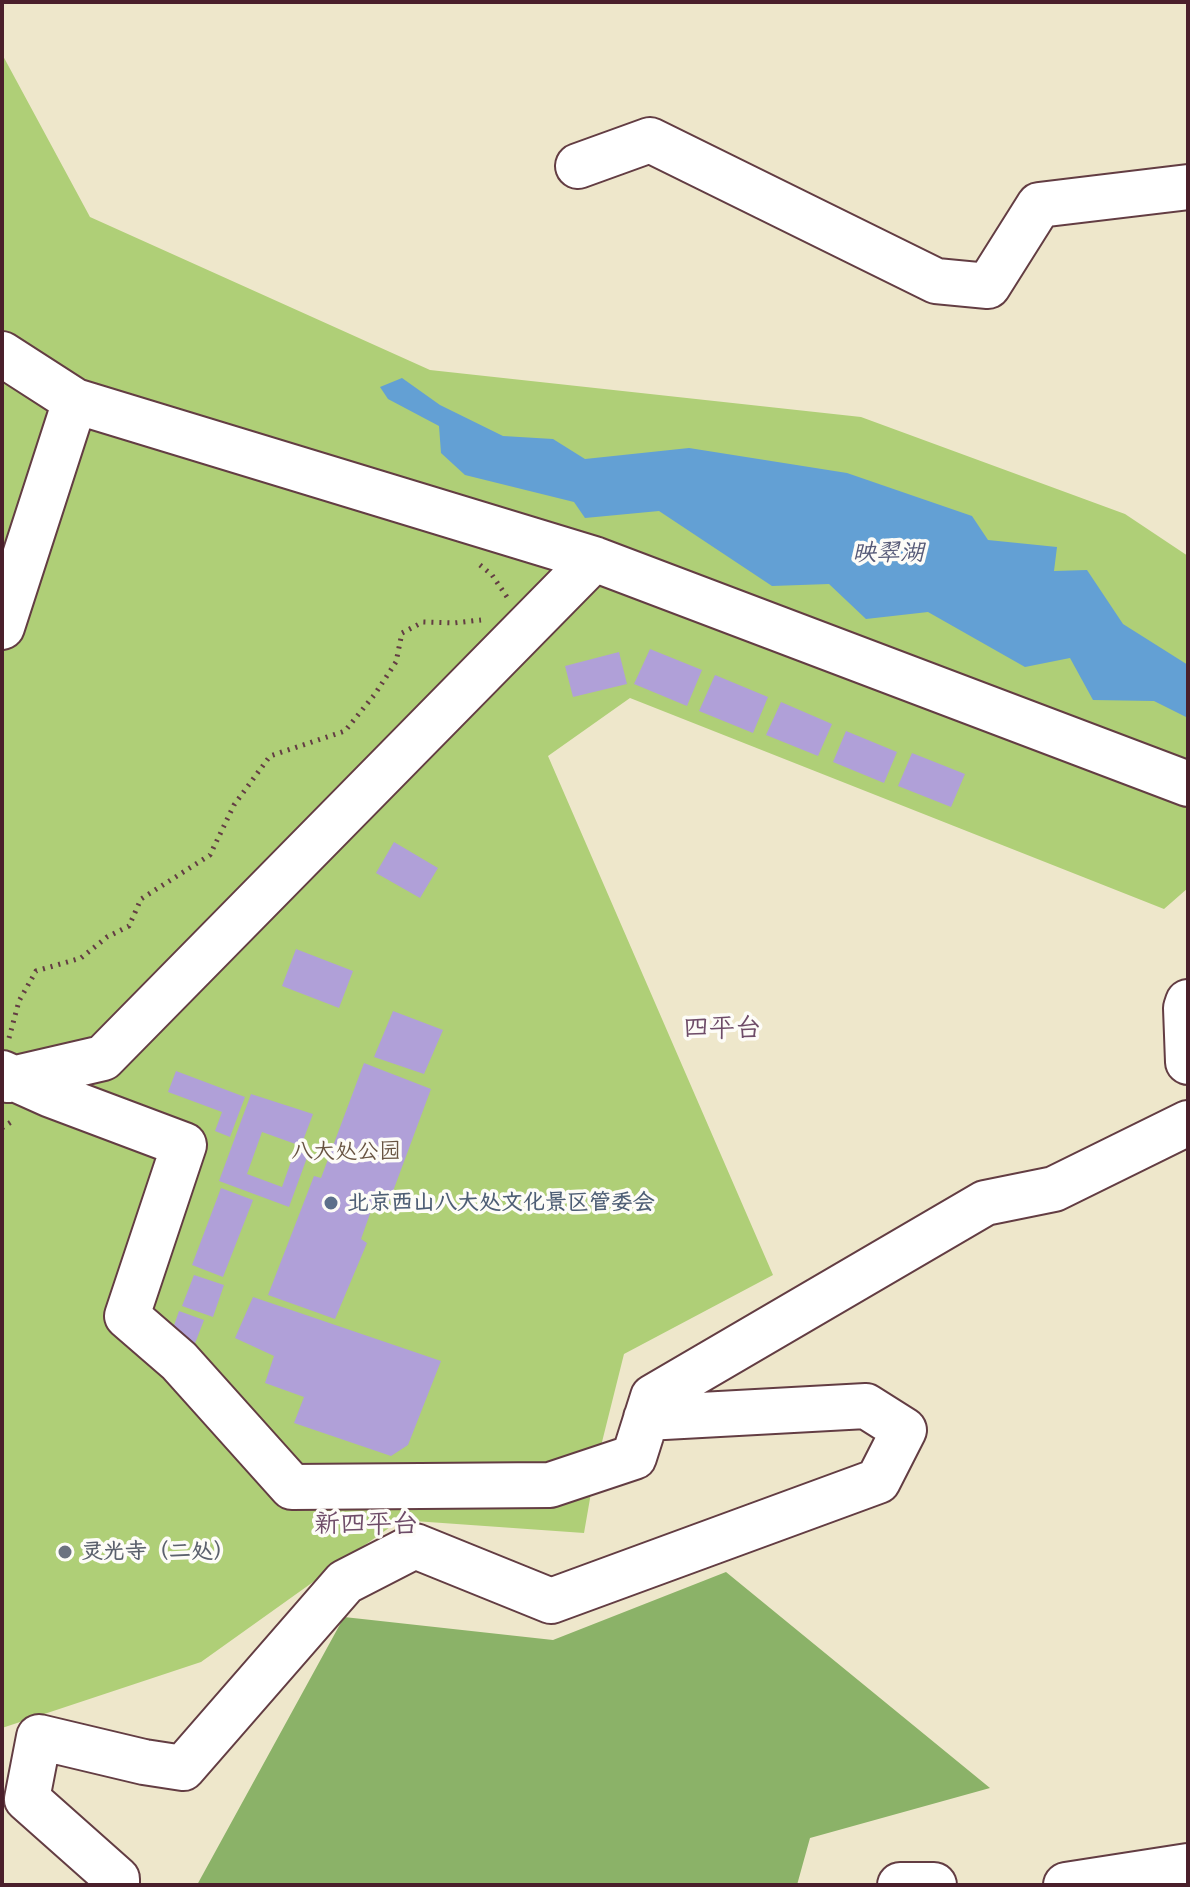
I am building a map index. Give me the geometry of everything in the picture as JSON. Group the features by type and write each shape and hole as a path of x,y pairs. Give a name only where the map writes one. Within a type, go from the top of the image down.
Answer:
{"street":[{"path":"578,166 650,140 936,281 988,286 1039,205 1188,187"},
{"path":"2,354 75,401 594,559 1188,784"},
{"path":"2,627 75,401"},
{"path":"7,1068 103,1058 594,559"},
{"path":"1188,1002 1188,1062"},
{"path":"7,1068 51,1095 184,1145 127,1316 179,1361 292,1487 550,1485 634,1457 653,1397 985,1203 1054,1189 1188,1123"},
{"path":"117,1885 117,1879 27,1799 39,1737 183,1768 345,1582 415,1546 551,1601 878,1481 904,1430 866,1406 646,1418"},
{"path":"1066,1885 1188,1866"},
{"path":"900,1885 934,1885"}],"path":[{"path":"468,556 492,575 509,599 500,606"},
{"path":"7,1068 19,1001 36,971 81,958 107,937 129,926 141,899 210,855 234,805 270,756 345,731 396,662 402,633 423,622 482,620 491,613"}],"green space":[{"name":"八大处公园","path":"2,54 90,217 430,370 861,417 1125,514 1188,556 1188,888 1164,909 630,698 548,756 773,1275 624,1354 595,1470 584,1533 400,1520 201,1662 2,1728"},
{"path":"726,1572 990,1788 810,1838 797,1885 197,1885 344,1617 553,1640"}],"water":[{"name":"映翠湖","path":"402,378 440,405 503,436 553,439 585,459 689,448 847,473 972,516 988,540 1057,547 1054,571 1087,570 1123,624 1188,665 1188,718 1154,701 1093,700 1070,658 1025,667 928,612 866,619 829,584 772,586 659,511 585,518 574,502 465,475 441,453 439,426 388,399 380,387"}],"building":[{"path":"650,649 702,670 687,706 634,684"},
{"path":"619,652 627,684 573,697 565,666"},
{"path":"715,675 768,697 753,733 699,711"},
{"path":"781,702 832,724 818,756 766,735"},
{"path":"846,731 897,752 884,783 833,762"},
{"path":"912,753 965,774 951,807 898,786"},
{"path":"394,842 438,868 420,898 376,873"},
{"path":"296,949 353,971 339,1008 282,986"},
{"path":"393,1011 443,1030 424,1074 374,1057"},
{"path":"364,1063 431,1089 389,1202 376,1197 361,1239 367,1243 335,1319 268,1295 314,1176 321,1178"},
{"path":"176,1071 245,1097 230,1137 215,1131 222,1112 168,1092"},
{"path":"251,1094 313,1114 301,1146 262,1132 247,1174 282,1187 295,1150 308,1155 289,1207 219,1181"},
{"path":"221,1188 253,1200 223,1277 192,1265"},
{"path":"194,1275 224,1285 213,1317 182,1306"},
{"path":"253,1297 441,1361 408,1445 391,1456 294,1423 304,1397 265,1383 274,1356 235,1338"},
{"path":"179,1311 204,1320 194,1346 170,1337"}],"place":[{"name":"北京西山八大处文化景区管委会","path":"331,1203"},
{"name":"灵光寺（二处）","path":"65,1552"}],"district":[{"name":"四平台","path":"722,1029"},
{"name":"新四平台","path":"366,1525"}]}
